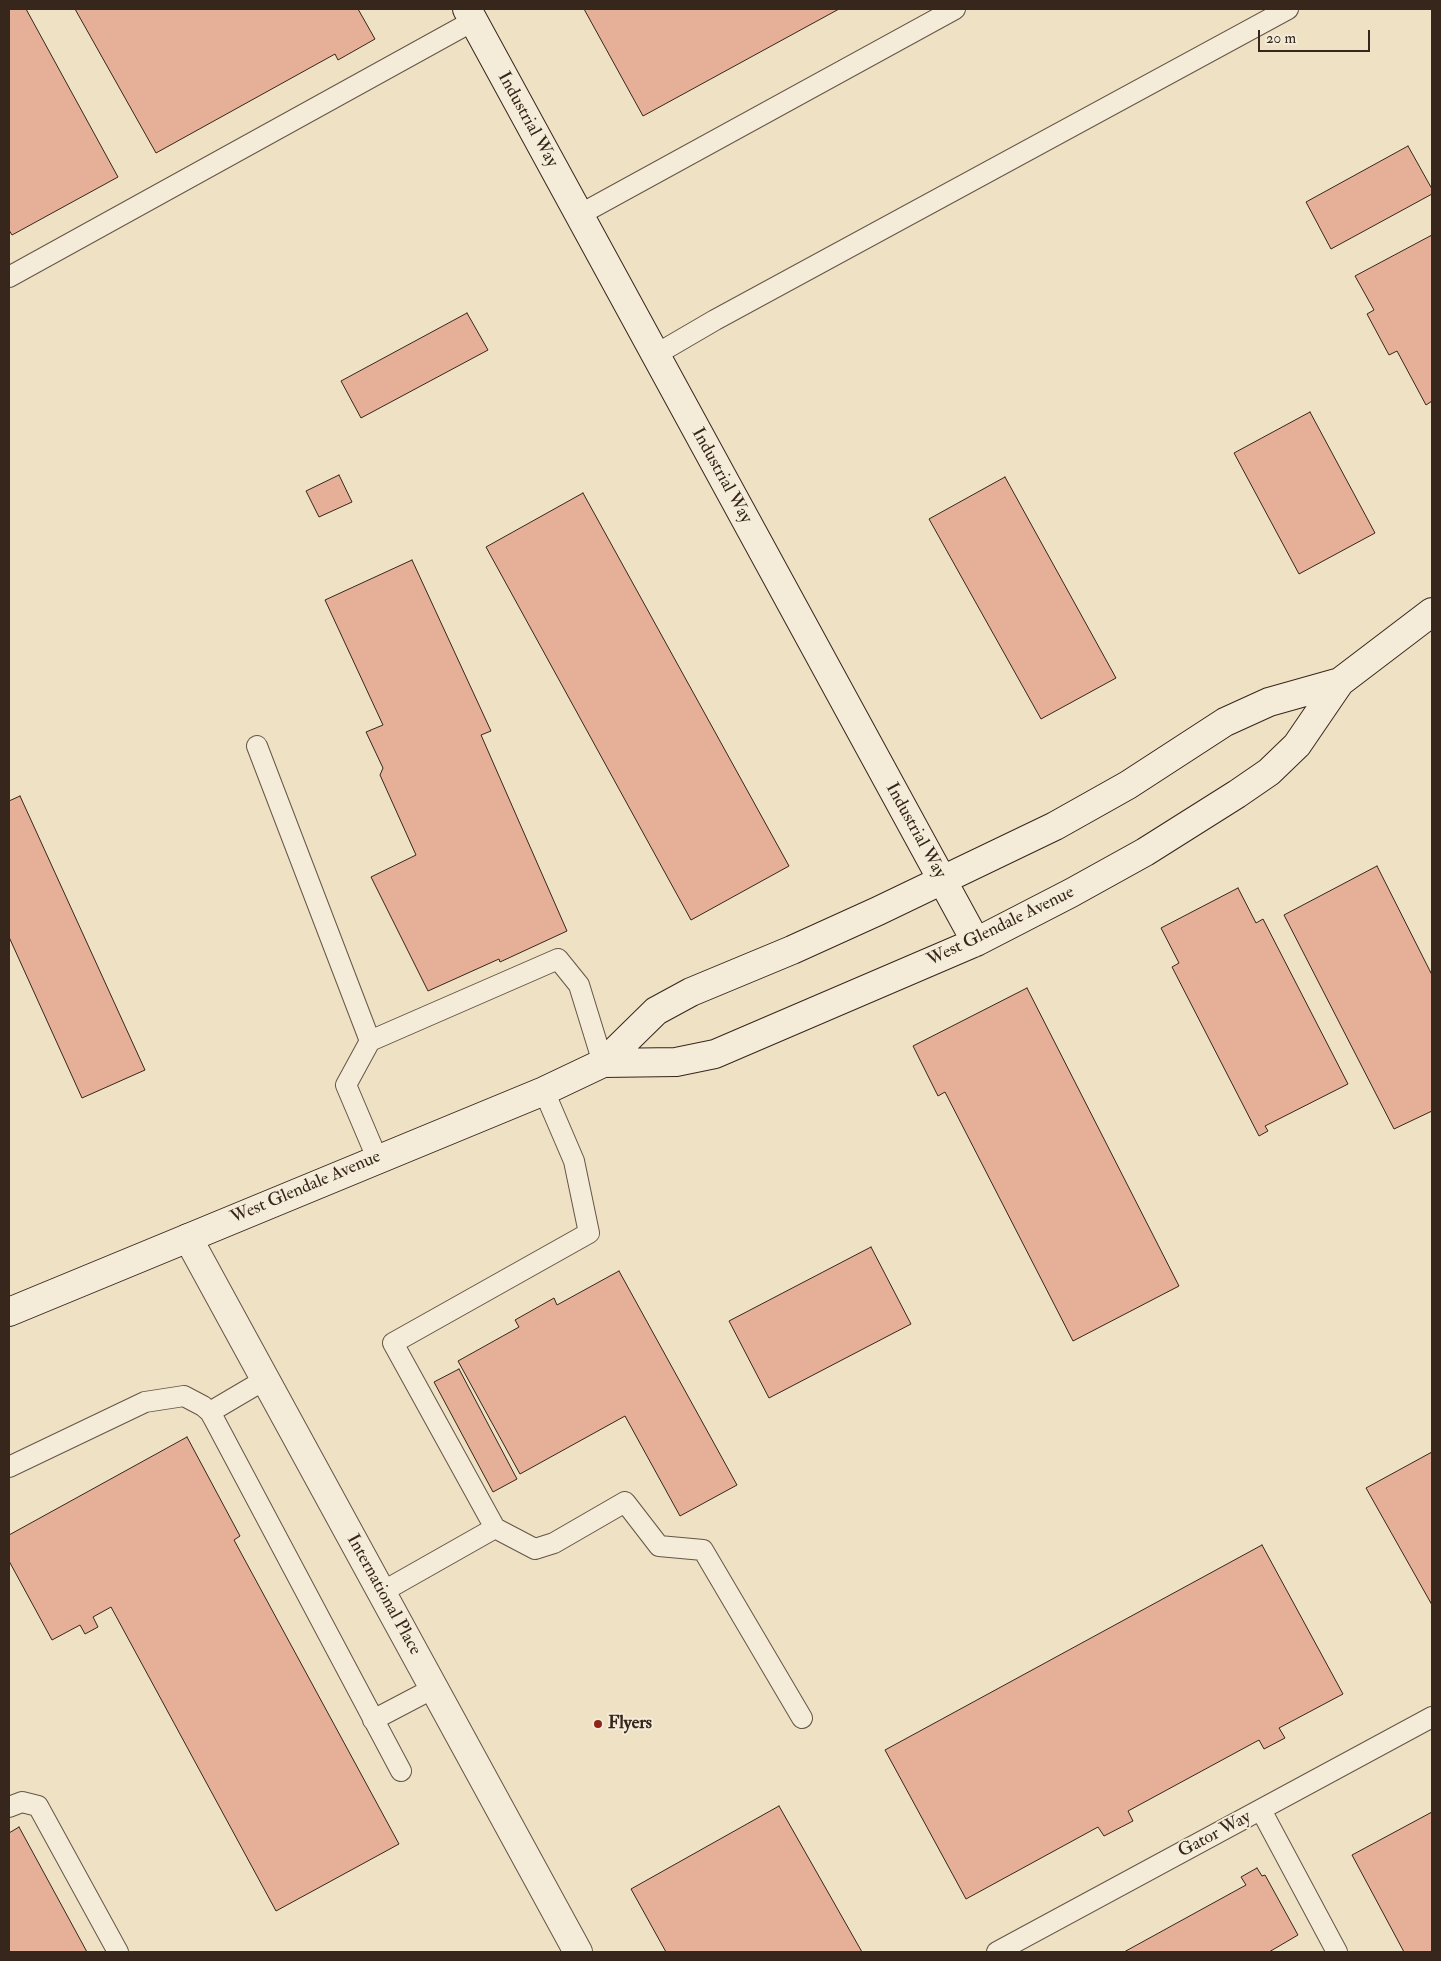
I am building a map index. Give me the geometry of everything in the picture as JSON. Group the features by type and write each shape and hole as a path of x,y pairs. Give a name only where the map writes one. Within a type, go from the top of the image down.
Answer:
{"main road":[{"name":"Industrial Way","path":"470,15 976,942"},
{"name":"West Glendale Avenue","path":"603,1063 676,1062 715,1054 976,942 1145,852 1269,772 1297,745 1340,682 1432,612"},
{"name":"West Glendale Avenue","path":"9,1312 377,1158 544,1091 603,1063 656,1012 690,992 792,950 943,881 1055,826 1128,784 1225,722 1269,702 1340,682"},
{"name":"International Place","path":"188,1238 578,1952"}],"lane":[{"path":"579,215 955,9"},
{"path":"655,355 715,320 1288,9"},
{"path":"9,277 470,15"},
{"path":"257,746 370,1042"},
{"path":"377,1158 346,1085 370,1042 558,959 579,985 603,1063"},
{"path":"544,1091 574,1160 589,1233 393,1343 495,1528 535,1549 554,1543 625,1502 659,1546 703,1550 802,1718"},
{"path":"210,1412 266,1379"},
{"path":"9,1467 145,1402 184,1396 210,1412 401,1771"},
{"path":"382,1592 495,1528"},
{"path":"373,1720 434,1688"},
{"name":"Gator Way","path":"997,1952 1432,1717"},
{"path":"9,1807 22,1802 38,1806 118,1952"},
{"path":"1261,1810 1337,1952"}],"building":[{"path":"9,9 26,9 118,177 12,235 9,230"},
{"path":"75,9 358,9 375,39 338,60 335,54 156,153"},
{"path":"584,9 839,9 643,116"},
{"path":"1408,146 1432,189 1432,194 1331,249 1306,202"},
{"path":"1432,235 1432,401 1426,405 1397,351 1389,355 1367,314 1374,310 1355,276"},
{"path":"467,313 488,350 361,418 341,381"},
{"path":"1310,412 1375,533 1299,574 1234,453"},
{"path":"339,475 352,502 319,517 306,491"},
{"path":"1005,477 1116,678 1041,719 929,519"},
{"path":"583,493 789,866 691,920 486,547"},
{"path":"412,560 491,731 481,735 567,931 500,962 499,959 428,991 371,877 416,855 380,775 383,768 366,732 383,725 325,600"},
{"path":"20,796 145,1070 82,1098 9,937 9,801"},
{"path":"1377,866 1432,975 1432,1111 1394,1129 1284,915"},
{"path":"1238,888 1256,923 1263,919 1348,1084 1265,1126 1268,1131 1259,1136 1172,967 1179,963 1161,928"},
{"path":"1027,988 1179,1286 1073,1341 945,1092 938,1096 913,1046"},
{"path":"871,1247 911,1324 769,1398 729,1321"},
{"path":"619,1271 737,1485 680,1516 625,1416 520,1474 458,1361 519,1327 515,1320 554,1298 557,1305"},
{"path":"459,1369 517,1479 493,1492 434,1382"},
{"path":"187,1437 240,1536 234,1540 399,1844 276,1911 111,1607 93,1617 98,1627 85,1634 80,1625 52,1640 9,1561 9,1535"},
{"path":"1432,1452 1432,1605 1366,1488"},
{"path":"1262,1545 1343,1694 1279,1728 1285,1738 1264,1749 1259,1740 1128,1811 1133,1821 1104,1836 1098,1827 966,1899 885,1750"},
{"path":"779,1806 862,1952 666,1952 631,1889"},
{"path":"1432,1812 1432,1952 1404,1952 1352,1855"},
{"path":"19,1827 87,1952 9,1952 9,1833"},
{"path":"1257,1868 1262,1876 1265,1875 1298,1935 1269,1952 1124,1952 1246,1885 1241,1877"}],"place":[{"name":"Flyers","path":"598,1724"}]}
